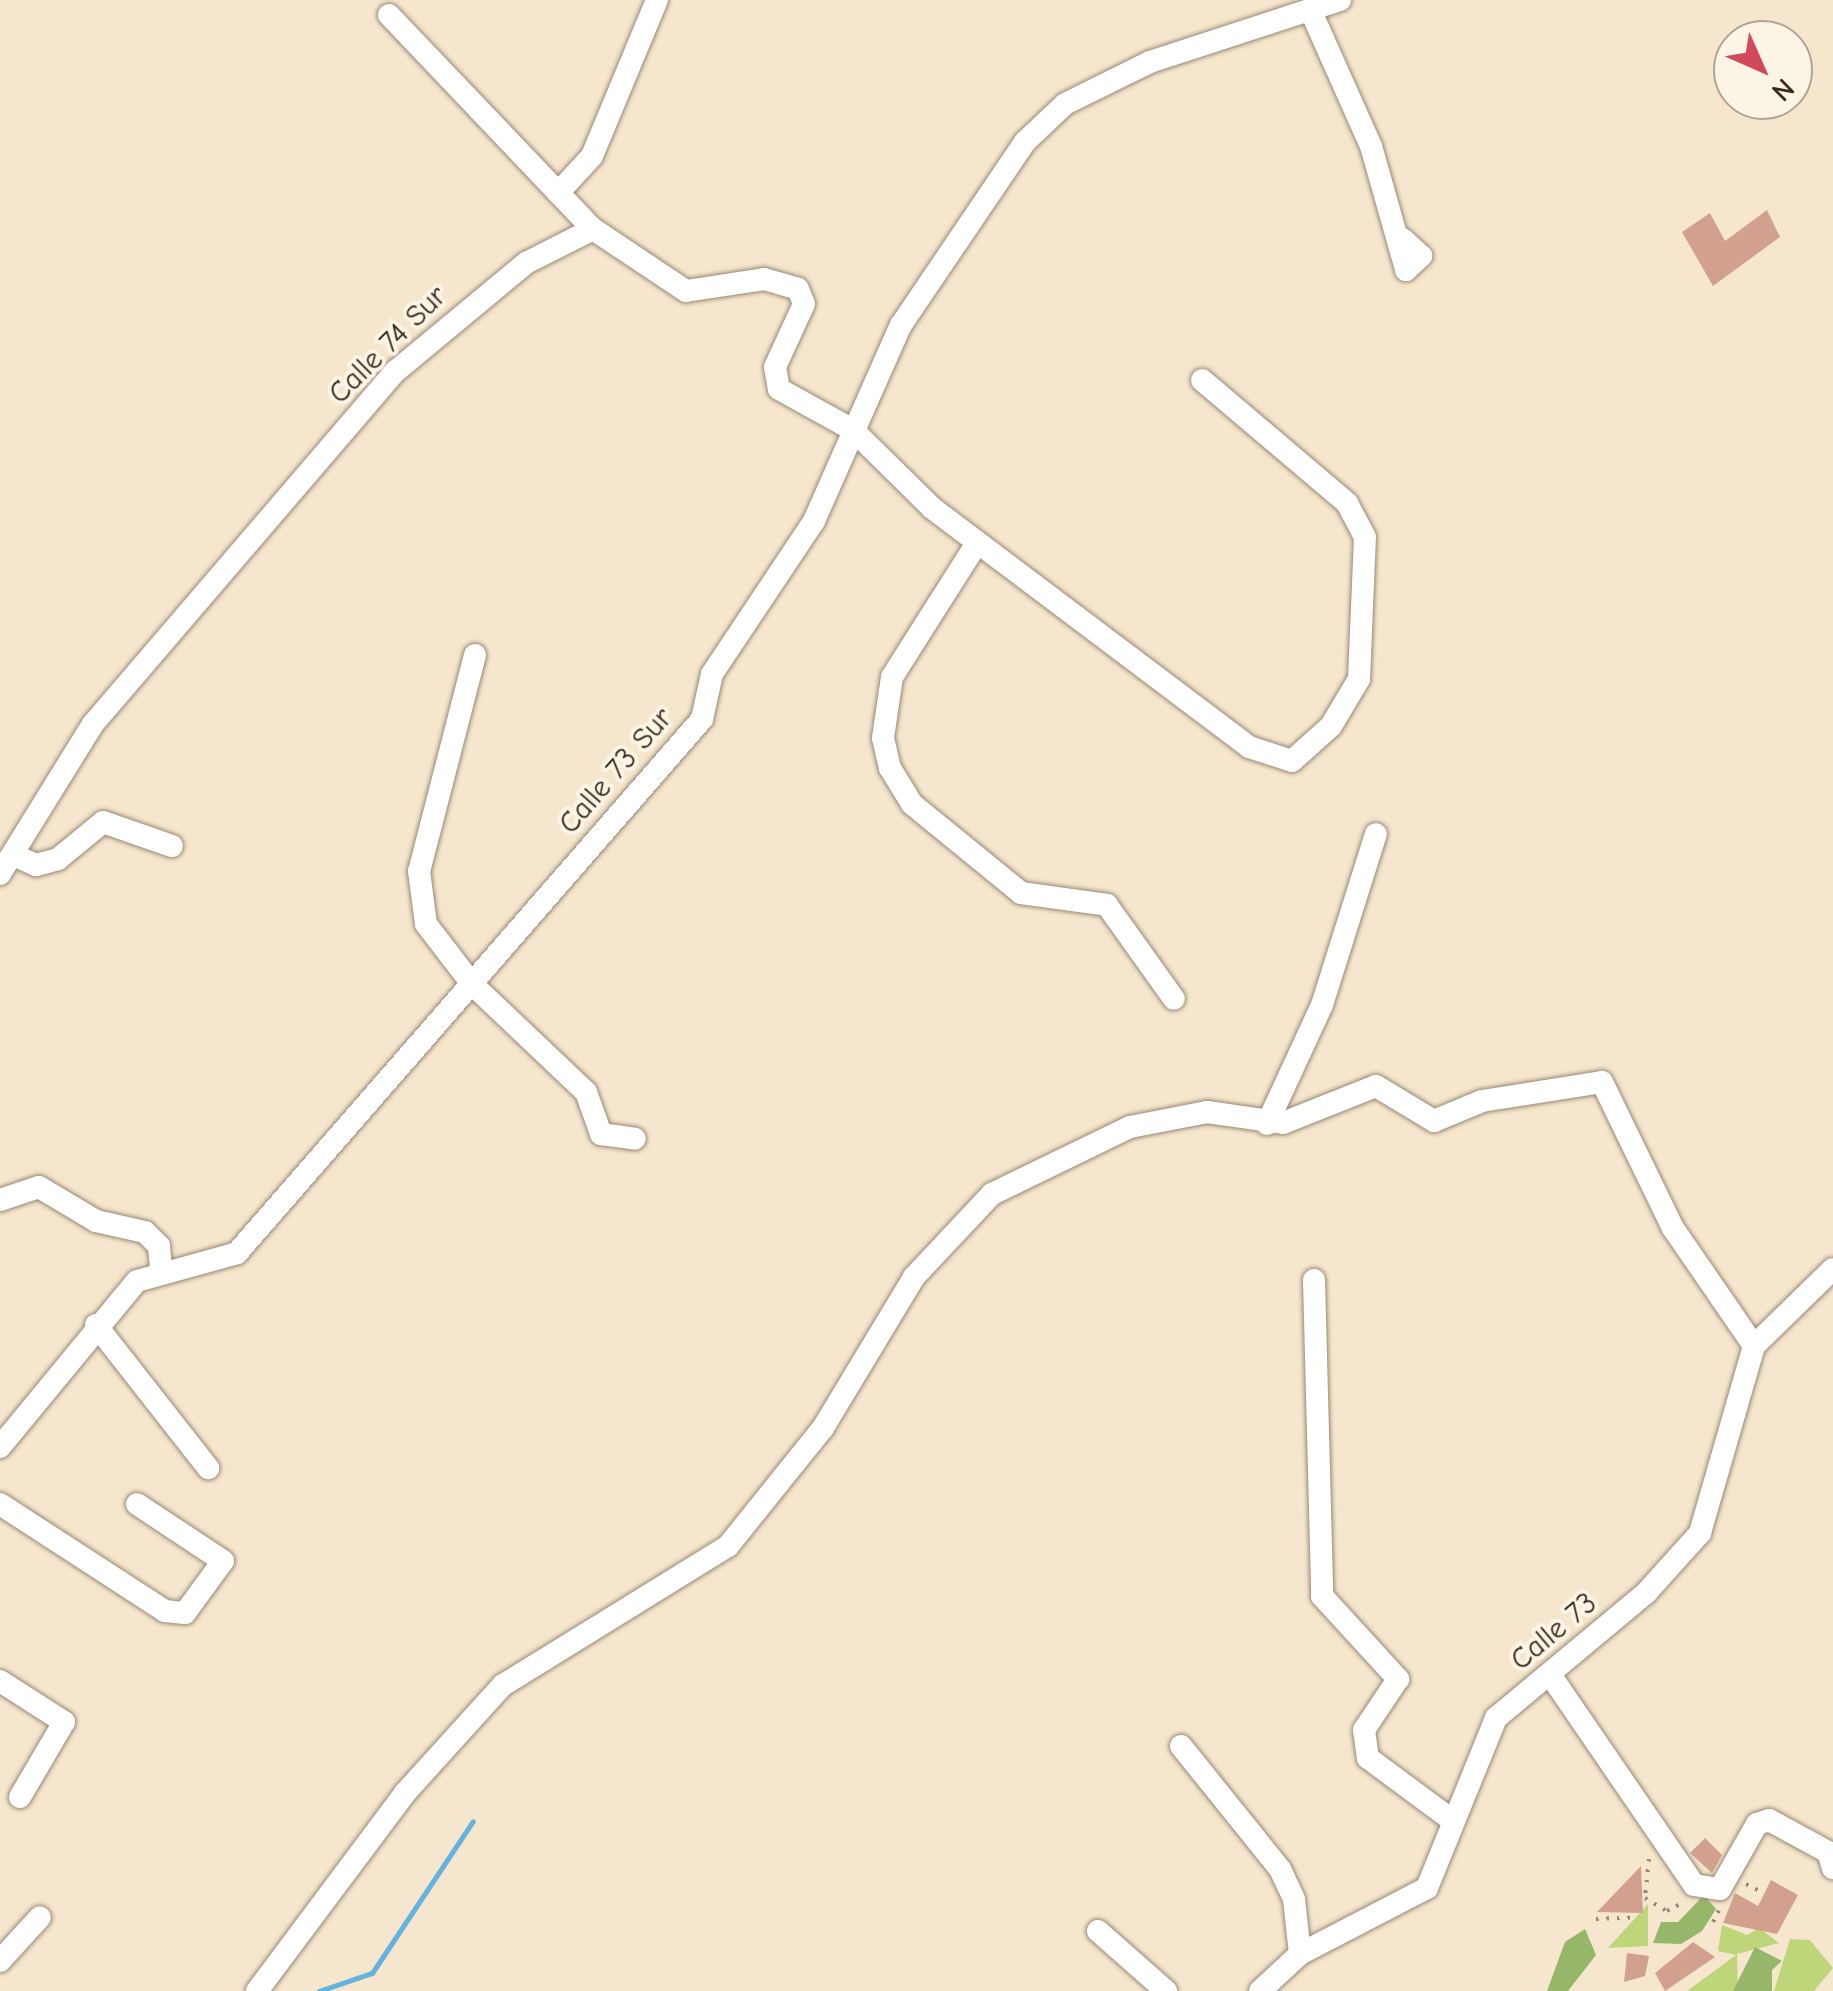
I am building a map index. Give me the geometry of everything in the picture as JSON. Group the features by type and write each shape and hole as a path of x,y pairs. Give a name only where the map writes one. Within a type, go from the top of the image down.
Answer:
{"street":[{"path":"558,192 592,156 657,0"},
{"name":"Calle 73 Sur","path":"0,1447 117,1298 161,1270 236,1253 702,718 712,674 771,598 852,430 958,234 1065,104 1150,62 1313,16 1340,0"},
{"path":"389,15 593,229 686,292 764,279 798,289 804,304 775,367 779,390 852,430 976,543 1249,748 1272,762 1303,756 1359,679 1366,538 1347,503 1202,380"},
{"path":"1313,16 1403,239"},
{"name":"Calle 74 Sur","path":"0,874 18,857 93,724 396,371 526,262 593,229"},
{"path":"976,543 900,659 884,717 890,768 912,804 1021,893 1107,906 1174,999"},
{"path":"475,655 418,872 426,924 472,984 586,1092 602,1134 635,1139"},
{"path":"18,857 36,865 58,859 102,822 172,846"},
{"path":"1267,1124 1322,1005 1376,834"},
{"path":"257,1991 405,1792 503,1685 728,1546 823,1428 914,1277 992,1194 1170,1113 1267,1124 1355,1089 1387,1089 1413,1116 1434,1121 1482,1101 1602,1082 1673,1228 1754,1346 1833,1268"},
{"path":"0,1200 39,1188 96,1221 145,1232 159,1246 161,1270"},
{"path":"1314,1280 1322,1596 1398,1679 1364,1730 1368,1758 1454,1821"},
{"path":"96,1325 208,1468"},
{"name":"Calle 73","path":"1260,1991 1300,1954 1412,1903 1454,1821 1496,1718 1646,1593 1709,1520 1754,1346"},
{"path":"0,1504 165,1610 185,1613 222,1560 138,1504"},
{"path":"1551,1676 1662,1844 1700,1888 1720,1889 1758,1824 1769,1820 1828,1852 1833,1868"},
{"path":"0,1682 64,1722 20,1796"},
{"path":"1181,1746 1280,1869 1294,1899 1300,1954"},
{"path":"0,1961 40,1917"},
{"path":"1098,1932 1166,1991"}],"path":[{"path":"1662,1844 1646,1862 1644,1898 1667,1911 1700,1888"},
{"path":"1596,1919 1630,1918"}],"green space":[{"path":"1704,1895 1716,1909 1702,1931 1681,1944 1653,1943 1661,1922 1678,1922"},
{"path":"1648,1904 1648,1946 1608,1948"},
{"path":"1722,1925 1747,1935 1759,1928 1779,1943 1737,1954 1738,1991 1687,1991 1736,1955 1718,1951"},
{"path":"1585,1929 1596,1955 1568,1991 1547,1991 1565,1942"},
{"path":"1790,1939 1810,1940 1833,1968 1814,1991 1774,1991"},
{"path":"1755,1947 1782,1961 1772,1970 1772,1991 1733,1991"}],"building":[{"path":"1767,210 1780,237 1713,286 1682,232 1710,213 1725,241"},
{"path":"1705,1838 1722,1855 1712,1873 1690,1853"},
{"path":"1641,1866 1643,1913 1597,1912"},
{"path":"1771,1880 1798,1895 1777,1934 1723,1923 1735,1893 1758,1906"},
{"path":"1693,1942 1715,1957 1665,1991 1655,1973"},
{"path":"1627,1953 1649,1956 1645,1976 1624,1982"}],"waterway":[{"path":"319,1991 372,1973 473,1821"}]}
